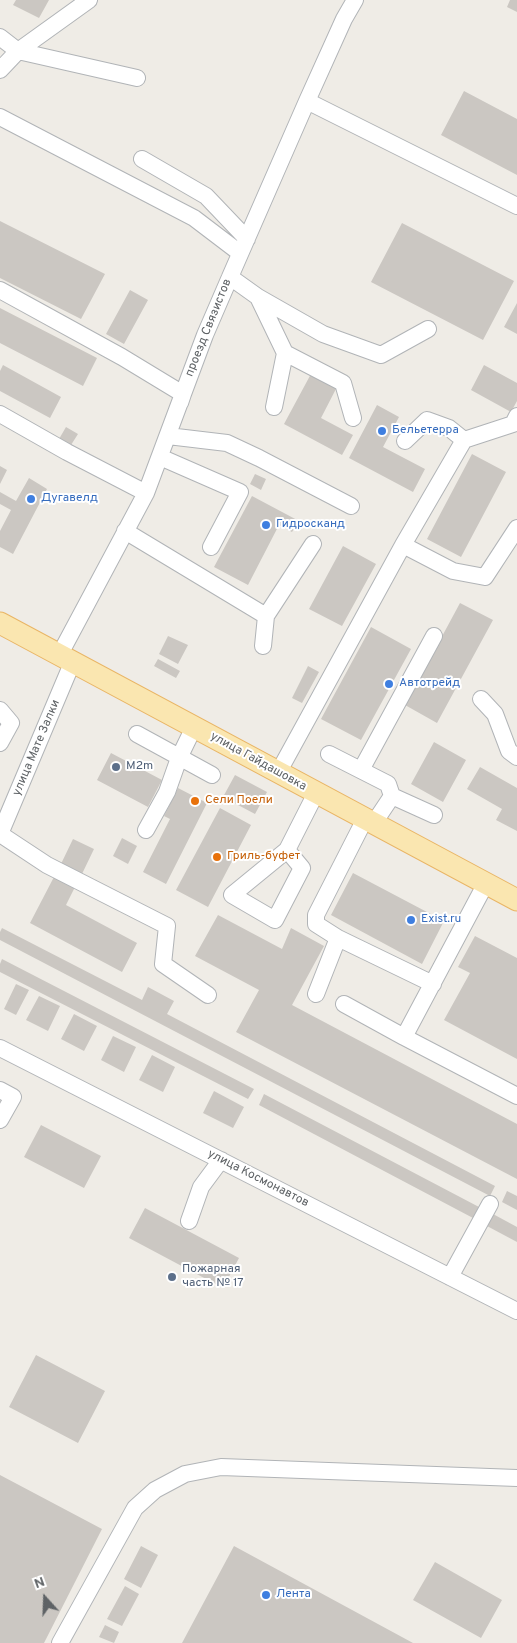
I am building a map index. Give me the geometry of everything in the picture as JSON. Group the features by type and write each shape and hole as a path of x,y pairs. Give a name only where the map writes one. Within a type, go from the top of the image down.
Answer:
{"main road":[{"name":"улица Гайдашовка","path":"0,623 517,899"}],"street":[{"path":"0,70 18,51 89,0"},
{"name":"проезд Связистов","path":"168,436 230,277 307,101 355,0"},
{"path":"0,38 18,51 136,78"},
{"path":"307,101 517,206"},
{"path":"0,117 244,246"},
{"path":"142,159 206,196 244,246"},
{"path":"230,277 258,297 323,334 381,355 428,329"},
{"path":"0,290 122,357 183,394"},
{"path":"258,297 285,353 343,383 353,418"},
{"path":"274,407 285,353"},
{"path":"0,414 146,494"},
{"path":"278,772 403,545 464,440 513,424 517,416"},
{"path":"405,441 427,420 449,428 464,440"},
{"path":"66,658 125,531 146,494 168,436 227,443 351,506"},
{"path":"160,457 240,492 211,547"},
{"path":"403,545 453,571 485,577 517,528"},
{"path":"125,531 266,616"},
{"path":"263,646 266,616 313,544"},
{"path":"361,770 434,636"},
{"name":"улица Мате Залки","path":"0,834 66,658"},
{"path":"481,699 494,714 509,751 517,758"},
{"path":"0,710 11,723 0,743"},
{"path":"146,830 167,792 179,758 194,727"},
{"path":"137,734 212,775"},
{"path":"329,754 388,784 392,796 434,816"},
{"path":"288,850 316,793"},
{"path":"392,796 370,821 316,915 316,924 338,938 433,984"},
{"path":"0,834 47,865 167,926 163,964 208,996"},
{"path":"404,1037 486,883"},
{"path":"316,994 338,938"},
{"path":"344,1004 517,1096"},
{"name":"улица Космонавтов","path":"0,1048 512,1308"},
{"path":"0,1090 13,1096 0,1120"},
{"path":"189,1221 201,1187 221,1160"},
{"path":"450,1277 490,1204"},
{"path":"512,1308 517,1326"},
{"path":"60,1643 135,1508 155,1490 185,1474 222,1467 517,1478"}],"building":[{"path":"16,0 49,0 39,18 13,5"},
{"path":"510,0 517,0 517,12 507,7"},
{"path":"464,91 517,119 517,175 441,135"},
{"path":"0,221 105,274 81,319 0,278"},
{"path":"402,223 514,281 483,340 371,282"},
{"path":"130,290 148,300 124,344 106,334"},
{"path":"517,303 517,334 504,327"},
{"path":"0,308 97,358 83,386 0,343"},
{"path":"3,365 61,397 50,418 0,391 0,371"},
{"path":"484,365 517,383 517,401 511,412 471,390"},
{"path":"312,372 338,385 321,418 353,435 342,455 284,424"},
{"path":"377,405 399,417 383,447 425,469 413,492 349,458"},
{"path":"66,427 78,434 71,445 59,439"},
{"path":"472,454 506,472 461,557 427,539"},
{"path":"0,466 7,470 0,484"},
{"path":"255,474 266,479 261,490 250,484"},
{"path":"29,478 47,489 13,554 0,547 0,531 11,510 0,504 0,492 16,501"},
{"path":"252,496 299,521 292,532 279,525 248,585 214,567"},
{"path":"343,546 376,564 342,626 309,609"},
{"path":"460,603 493,620 437,723 405,705"},
{"path":"371,627 411,649 361,740 321,719"},
{"path":"168,636 188,645 178,664 159,654"},
{"path":"158,659 180,671 176,678 154,666"},
{"path":"308,666 319,672 302,703 292,698"},
{"path":"434,742 466,760 443,802 411,784"},
{"path":"111,753 162,780 148,807 97,780"},
{"path":"480,767 517,788 517,831 496,820 502,809 467,789"},
{"path":"235,775 267,792 255,814 223,797"},
{"path":"178,788 207,803 166,884 143,872 170,819 164,816"},
{"path":"220,808 251,825 208,907 176,890"},
{"path":"122,838 137,846 128,864 113,856"},
{"path":"73,839 94,849 81,876 60,866"},
{"path":"353,873 444,921 422,964 331,915"},
{"path":"55,875 76,885 66,905 137,943 122,972 30,923"},
{"path":"218,915 282,949 291,928 324,946 292,1005 517,1124 517,1179 236,1032 259,990 195,956"},
{"path":"2,928 142,1000 148,987 174,1001 167,1014 495,1186 490,1196 0,940"},
{"path":"475,936 517,958 517,1059 444,1020 470,973 458,967"},
{"path":"2,959 254,1089 248,1099 0,972"},
{"path":"16,984 29,990 16,1015 4,1009"},
{"path":"39,996 60,1006 48,1031 26,1020"},
{"path":"74,1014 97,1026 84,1051 61,1039"},
{"path":"113,1036 136,1047 124,1072 101,1060"},
{"path":"152,1055 175,1067 163,1092 139,1080"},
{"path":"214,1091 244,1107 233,1128 203,1113"},
{"path":"264,1094 479,1207 473,1218 259,1105"},
{"path":"41,1125 101,1156 84,1188 24,1157"},
{"path":"507,1191 517,1196 517,1210 502,1202"},
{"name":"Пожарная часть № 17","path":"145,1208 239,1258 223,1288 129,1238"},
{"path":"493,1214 517,1227 517,1242 487,1226"},
{"path":"36,1355 105,1391 78,1443 9,1407"},
{"path":"0,1475 102,1529 44,1643 0,1643"},
{"path":"141,1546 158,1555 141,1588 124,1579"},
{"name":"Лента","path":"234,1546 413,1643 182,1643"},
{"path":"435,1562 502,1600 481,1638 413,1600"},
{"path":"125,1586 139,1594 122,1626 107,1619"},
{"path":"105,1625 119,1632 114,1643 99,1637"}],"place":[{"name":"Бельетерра","path":"382,431"},
{"name":"Дугавелд","path":"31,499"},
{"name":"Гидросканд","path":"266,525"},
{"name":"Автотрейд","path":"389,684"},
{"name":"М2m","path":"116,767"},
{"name":"Сели Поели","path":"195,801"},
{"name":"Гриль-буфет","path":"217,857"},
{"name":"Exist.ru","path":"411,920"},
{"name":"Пожарная часть № 17","path":"172,1277"},
{"name":"Лента","path":"266,1595"}]}
